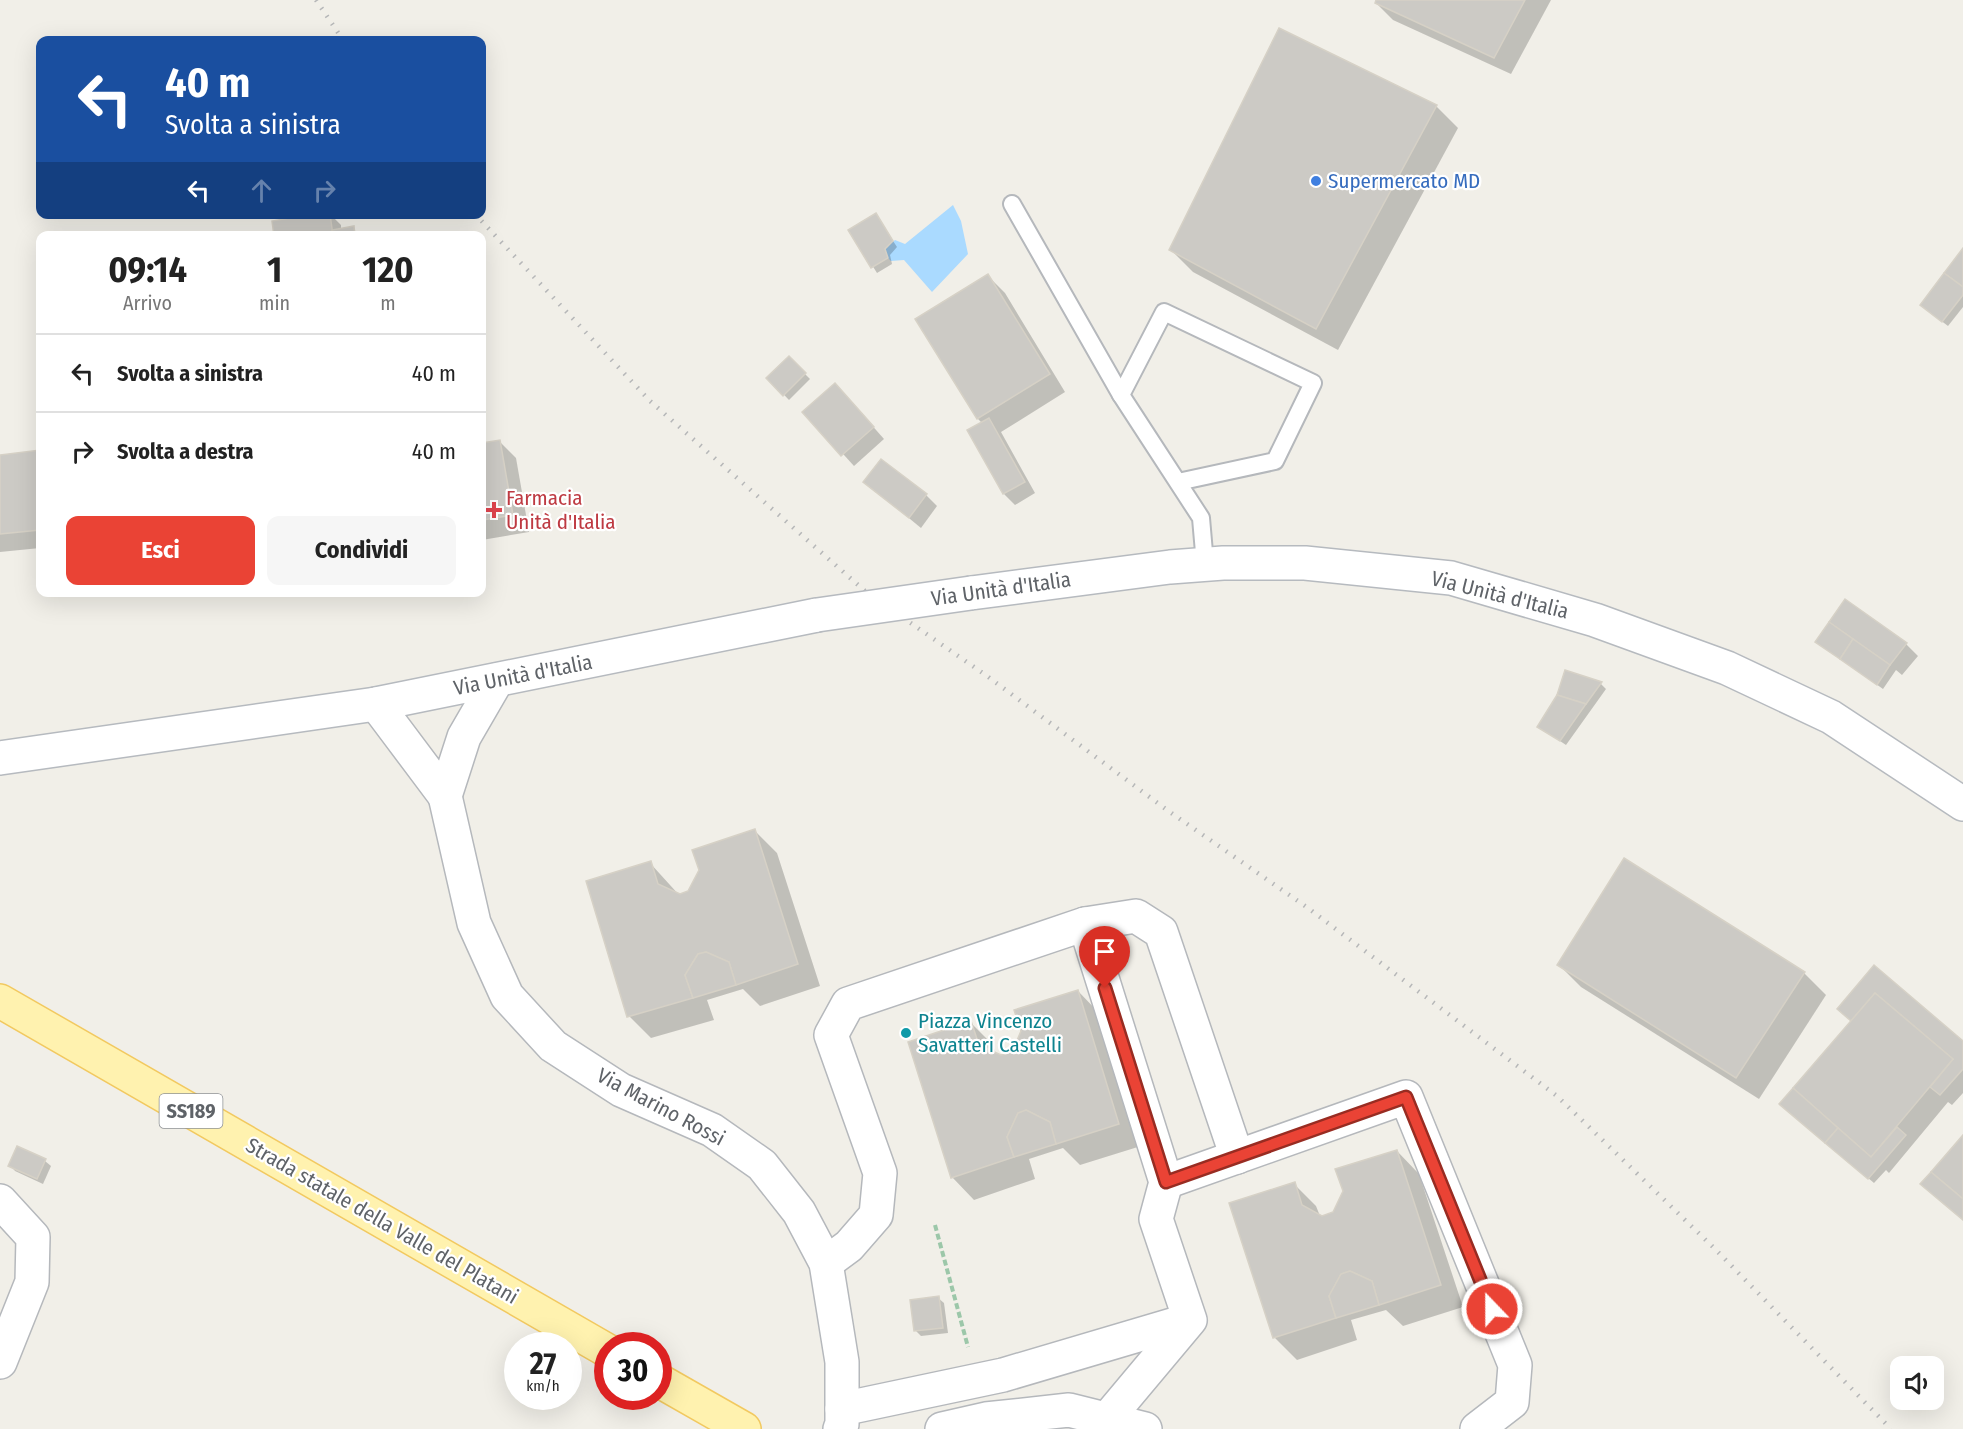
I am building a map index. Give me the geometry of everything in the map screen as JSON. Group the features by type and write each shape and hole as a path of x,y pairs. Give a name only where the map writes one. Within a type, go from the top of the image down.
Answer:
{"main road":[{"name":"Strada statale della Valle del Platani","path":"0,1000 594,1343"},
{"path":"672,1388 744,1429"}],"street":[{"name":"Via Unità d'Italia","path":"0,758 376,704 817,615 1205,564 1305,563 1451,578 1595,620 1727,668 1831,717 1963,804"},
{"name":"Via Marino Rossi","path":"446,796 464,737 497,680"},
{"name":"Via Marino Rossi","path":"376,704 446,796 474,923 507,996 553,1046 621,1090 712,1130 762,1165 799,1212 826,1263 842,1362 841,1419"},
{"path":"826,1263 849,1246 876,1215 880,1173 831,1035 848,1004 1085,924 1136,916 1161,932 1237,1157"},
{"path":"1085,924 1166,1182 1156,1219 1190,1320"},
{"path":"1166,1182 1406,1097 1515,1365 1512,1402 1477,1429"},
{"path":"0,1202 33,1237 32,1282 0,1362"},
{"path":"841,1419 977,1380 1051,1362 1190,1320"},
{"path":"1107,1419 1190,1320"},
{"path":"1051,1362 1069,1410"},
{"path":"942,1429 986,1419 1069,1410 1145,1429"}],"lane":[{"path":"1012,204 1121,395 1201,518 1205,564"},
{"path":"1121,395 1164,312 1313,383 1275,461 1178,482"}],"path":[{"path":"936,1225 977,1380"}],"water":[{"path":"953,205 961,221 968,254 932,292 904,260 891,261 886,256 885,249 895,240 905,244"}],"building":[{"path":"1376,0 1525,0 1494,58 1375,3"},
{"path":"1279,28 1437,105 1316,329 1169,250"},
{"path":"876,213 893,241 885,249 888,258 871,268 848,230"},
{"path":"331,219 332,231 273,231 272,221"},
{"path":"354,226 354,231 332,231"},
{"path":"1963,248 1963,287 1944,273"},
{"path":"1944,273 1963,287 1963,295 1942,322 1920,305"},
{"path":"988,274 1050,374 977,419 915,319"},
{"path":"789,356 806,373 783,396 766,378"},
{"path":"835,383 874,427 841,456 802,412"},
{"path":"989,418 1025,482 1003,494 967,430"},
{"path":"500,440 513,515 486,519 486,442"},
{"path":"36,450 36,530 0,534 0,455"},
{"path":"881,459 927,494 909,518 863,482"},
{"path":"1845,599 1907,643 1890,665 1829,622"},
{"path":"1829,622 1853,639 1840,659 1815,642"},
{"path":"1853,639 1890,665 1877,685 1840,659"},
{"path":"1565,670 1602,682 1586,704 1557,695"},
{"path":"1557,695 1586,704 1560,741 1537,727"},
{"path":"755,829 798,964 736,985 729,962 706,952 698,954 685,975 693,998 627,1017 586,881 651,861 658,884 680,894 688,891 699,870 692,850"},
{"path":"1624,858 1805,972 1736,1078 1557,965"},
{"path":"706,952 729,962 736,985 693,998 685,975 698,954"},
{"path":"1874,965 1963,1041 1963,1069 1940,1095 1930,1087 1953,1059 1875,993 1851,1021 1837,1009"},
{"path":"1078,990 1119,1124 1056,1144 1050,1122 1026,1110 1018,1113 1007,1137 1014,1157 951,1178 908,1042 971,1021 979,1045 1001,1055 1012,1052 1021,1031 1014,1010"},
{"path":"1875,993 1953,1059 1871,1157 1793,1088"},
{"path":"1793,1088 1838,1128 1825,1143 1779,1104"},
{"path":"1026,1110 1050,1122 1056,1144 1014,1157 1007,1137 1018,1113"},
{"path":"1897,1127 1906,1135 1868,1179 1825,1143 1838,1128 1871,1157"},
{"path":"1963,1135 1963,1199 1931,1172"},
{"path":"17,1146 46,1159 37,1179 8,1166"},
{"path":"1397,1150 1441,1285 1379,1305 1372,1281 1350,1271 1341,1274 1329,1296 1336,1318 1273,1338 1229,1203 1295,1182 1302,1205 1322,1216 1333,1212 1343,1191 1335,1169"},
{"path":"1931,1172 1963,1199 1963,1220 1920,1184"},
{"path":"1350,1271 1372,1281 1379,1305 1336,1318 1329,1296 1341,1274"},
{"path":"939,1296 943,1328 914,1331 910,1300"}],"railway":[{"path":"316,0 340,36"},
{"path":"480,219 650,401 866,592 987,676 1167,810 1308,908 1557,1096 1715,1249 1891,1429"}],"place":[{"name":"Supermercato MD","path":"1316,181"},
{"name":"Farmacia Unità d'Italia","path":"494,510"},
{"name":"Piazza Vincenzo Savatteri Castelli","path":"906,1033"}],"route":[{"path":"1105,988 1166,1182 1406,1097 1492,1309"}]}
